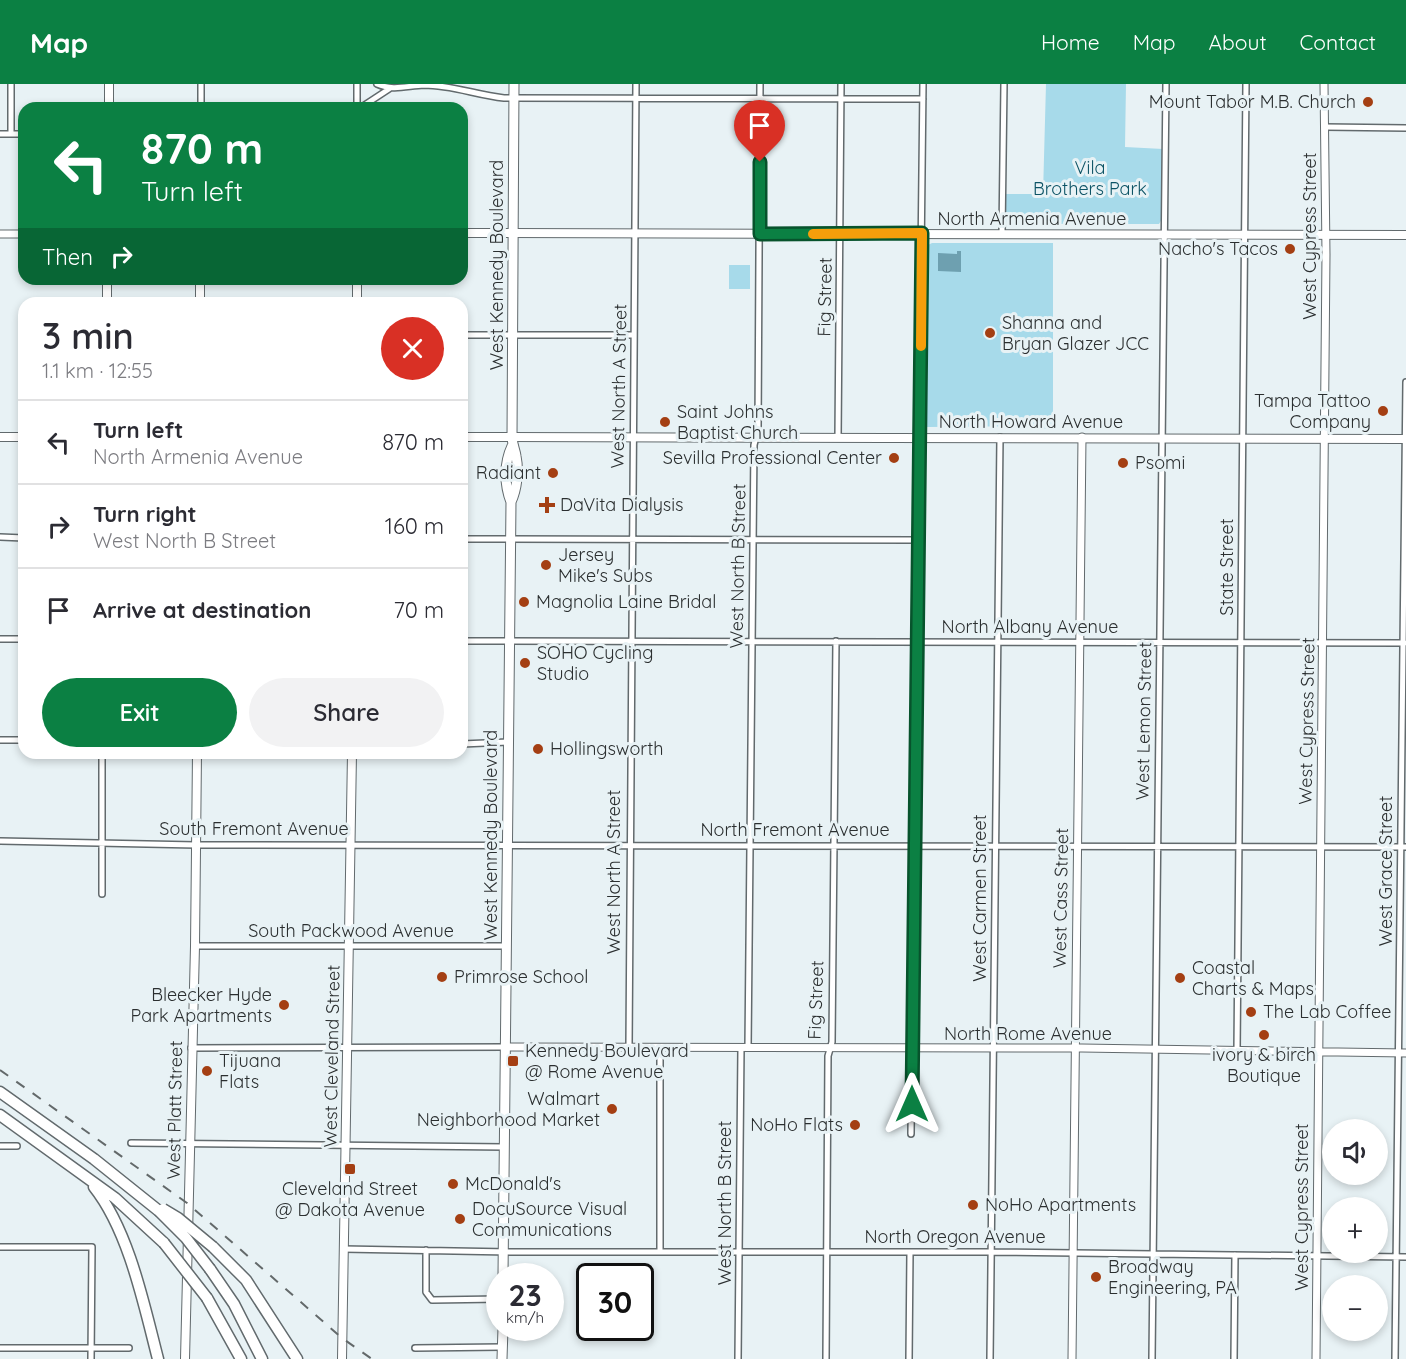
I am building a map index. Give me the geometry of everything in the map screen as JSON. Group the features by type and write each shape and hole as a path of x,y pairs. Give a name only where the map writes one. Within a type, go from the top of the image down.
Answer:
{"highway":[{"path":"0,1092 94,1159 156,1207 186,1238 210,1269 234,1304 262,1359"},
{"path":"0,1116 130,1210 164,1244 207,1298 241,1359"},
{"path":"87,1178 118,1226 158,1359"},
{"path":"156,1207 178,1218 213,1247 246,1280 297,1359"}],"main road":[{"path":"109,84 109,102"},
{"name":"West Kennedy Boulevard","path":"503,1263 511,502 506,489 507,458 512,441 514,84"},
{"name":"North Armenia Avenue","path":"468,233 1406,235"},
{"path":"0,437 18,436"},
{"name":"North Howard Avenue","path":"468,437 512,441 633,438 920,437 1406,439"},
{"name":"West Platt Street","path":"185,1359 197,759"},
{"name":"West Cleveland Street","path":"342,1359 352,759"},
{"path":"502,1341 502,1359"}],"street":[{"path":"11,84 11,134"},
{"path":"201,84 201,102"},
{"path":"357,84 358,102"},
{"path":"377,84 389,89"},
{"name":"West North A Street","path":"628,1047 636,84"},
{"name":"West North B Street","path":"738,1359 750,845 753,539 760,234 760,84"},
{"name":"Fig Street","path":"838,438 841,84"},
{"path":"911,1134 923,84"},
{"path":"1002,233 1004,84"},
{"name":"West Lemon Street","path":"1152,1359 1166,84"},
{"name":"State Street","path":"1236,1051 1246,84"},
{"name":"West Cypress Street","path":"1316,1359 1326,234 1324,84"},
{"path":"368,102 389,89 424,85 464,87 494,97 514,98 923,99"},
{"path":"1325,127 1406,128"},
{"path":"0,134 18,134"},
{"path":"0,234 18,234"},
{"path":"468,335 634,334"},
{"name":"West Grace Street","path":"1395,1359 1402,1052 1406,382"},
{"name":"West Carmen Street","path":"990,1359 1000,437"},
{"name":"West Cass Street","path":"1072,1359 1082,437"},
{"path":"0,537 18,537"},
{"path":"468,539 918,540"},
{"path":"0,639 18,639"},
{"name":"North Albany Avenue","path":"468,641 1405,643"},
{"name":"Fig Street","path":"826,1359 828,1056 832,1042 836,641"},
{"path":"0,740 18,740"},
{"path":"468,744 508,742"},
{"path":"102,759 102,894"},
{"name":"South Fremont Avenue","path":"0,841 196,844 507,844"},
{"name":"North Fremont Avenue","path":"507,844 1404,847"},
{"name":"South Packwood Avenue","path":"195,946 507,946"},
{"path":"191,1048 505,1047"},
{"name":"North Rome Avenue","path":"505,1047 1074,1048 1402,1052"},
{"path":"660,1048 660,1252"},
{"path":"131,1143 504,1147"},
{"path":"0,1146 16,1146"},
{"path":"0,1247 92,1247 91,1359"},
{"name":"North Oregon Avenue","path":"343,1249 991,1252 1406,1257"},
{"path":"426,1250 426,1292 432,1300 486,1299"},
{"path":"909,1359 910,1252"},
{"path":"1233,1359 1235,1255"},
{"path":"415,1348 502,1347"},
{"path":"0,1348 129,1348"}],"green space":[{"name":"Vila Brothers Park","path":"1046,84 1126,84 1125,147 1163,149 1162,219 1159,224 1008,224 1006,194 1043,194"},
{"name":"Shanna and Bryan Glazer JCC","path":"932,243 1053,243 1053,428 1040,429 1034,426 927,427 928,245"},
{"path":"729,265 750,265 750,289 729,289"}],"shaded area":[{"path":"957,251 961,251 961,272 938,271 938,253 957,254"}],"railway":[{"path":"0,1070 187,1203 342,1338 372,1359"}],"slow traffic":[{"path":"813,234 922,233 921,346"}],"place":[{"name":"Mount Tabor M.B. Church","path":"1368,102"},
{"name":"Nacho's Tacos","path":"1290,249"},
{"name":"Shanna and Bryan Glazer JCC","path":"990,333"},
{"name":"Tampa Tattoo Company","path":"1383,411"},
{"name":"Saint Johns Baptist Church","path":"665,422"},
{"name":"Sevilla Professional Center","path":"894,458"},
{"name":"Psomi","path":"1123,463"},
{"name":"Radiant","path":"553,473"},
{"name":"DaVita Dialysis","path":"547,505"},
{"name":"Jersey Mike's Subs","path":"546,565"},
{"name":"Magnolia Laine Bridal","path":"524,602"},
{"name":"SOHO Cycling Studio","path":"525,663"},
{"name":"Hollingsworth","path":"538,749"},
{"name":"Primrose School","path":"442,977"},
{"name":"Coastal Charts & Maps","path":"1180,978"},
{"name":"Bleecker Hyde Park Apartments","path":"284,1005"},
{"name":"The Lab Coffee","path":"1251,1012"},
{"name":"ivory & birch Boutique","path":"1264,1035"},
{"name":"Kennedy Boulevard @ Rome Avenue","path":"513,1061"},
{"name":"Tijuana Flats","path":"207,1071"},
{"name":"Walmart Neighborhood Market","path":"612,1109"},
{"name":"NoHo Flats","path":"855,1125"},
{"name":"Cleveland Street @ Dakota Avenue","path":"350,1169"},
{"name":"McDonald's","path":"453,1184"},
{"name":"NoHo Apartments","path":"973,1205"},
{"name":"DocuSource Visual Communications","path":"460,1219"},
{"name":"Broadway Engineering, PA","path":"1096,1277"}],"route":[{"path":"760,162 760,234 922,233 912,1104"}]}
